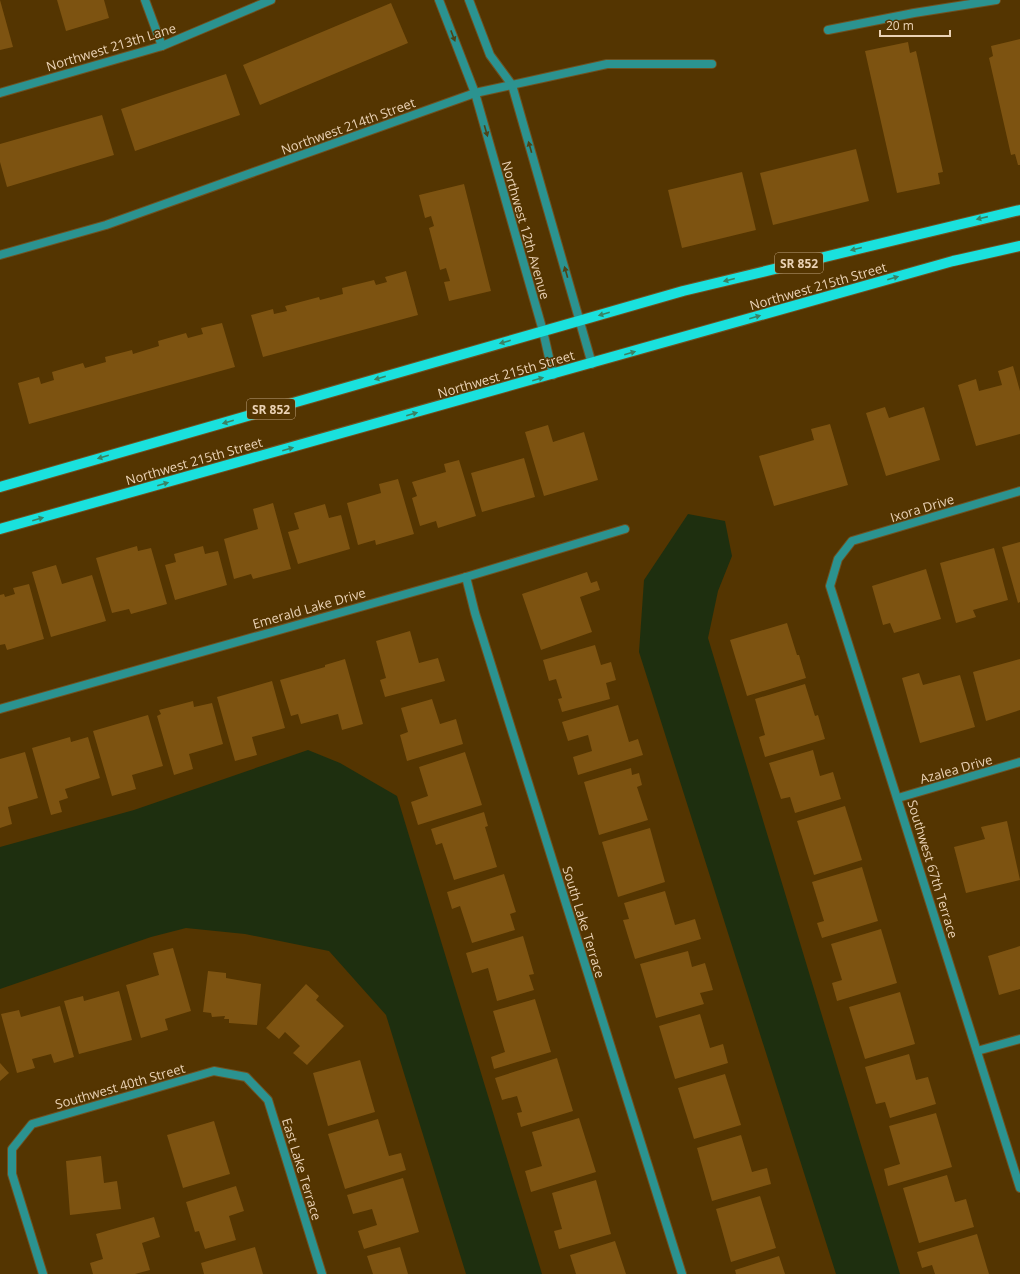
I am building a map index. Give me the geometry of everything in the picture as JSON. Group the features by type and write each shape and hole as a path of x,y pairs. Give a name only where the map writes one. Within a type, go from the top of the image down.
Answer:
{"main road":[{"name":"Northwest 215th Street","path":"0,487 691,289 1020,210"},
{"name":"Northwest 215th Street","path":"0,529 553,375 953,261 1020,246"}],"street":[{"path":"144,0 162,46"},
{"name":"Northwest 213th Lane","path":"0,93 162,46 271,0"},
{"path":"439,0 475,93"},
{"path":"469,0 490,55 512,85"},
{"path":"828,30 914,13 996,0"},
{"name":"Northwest 214th Street","path":"0,255 106,225 475,93 607,64 712,64"},
{"name":"Northwest 12th Avenue","path":"512,85 592,364"},
{"name":"Northwest 12th Avenue","path":"475,93 553,375"},
{"name":"Ixora Drive","path":"838,559 852,541 1020,491"},
{"name":"Emerald Lake Drive","path":"0,708 466,577 625,529"},
{"name":"Southwest 67th Terrace","path":"838,559 830,586 1020,1188"},
{"name":"South Lake Terrace","path":"466,577 475,613 682,1274"},
{"name":"Azalea Drive","path":"898,798 1020,762"},
{"path":"977,1051 1020,1039"},
{"name":"Southwest 40th Street","path":"42,1274 12,1174 12,1149 32,1124 214,1071 246,1077"},
{"name":"East Lake Terrace","path":"246,1077 268,1100 322,1274"}],"shaded area":[{"path":"688,514 725,521 732,556 718,591 708,638 900,1274 836,1274 639,652 644,580"},
{"path":"308,750 340,763 397,796 542,1274 466,1274 386,1015 329,951 245,934 186,928 151,937 0,989 0,847 134,810"}],"building":[{"path":"0,0 13,47 0,50"},
{"path":"57,0 104,0 109,18 66,31"},
{"path":"391,3 408,43 260,105 243,65"},
{"path":"1020,39 1020,165 1018,165 1015,154 1011,155 989,58 993,56 991,46"},
{"path":"908,42 910,53 916,51 943,172 938,173 940,184 897,193 865,51"},
{"path":"226,74 240,115 135,151 121,109"},
{"path":"102,115 114,155 7,187 0,162 0,144"},
{"path":"856,149 869,201 773,225 760,173"},
{"path":"742,172 756,230 682,248 668,190"},
{"path":"464,184 491,291 449,301 444,282 450,281 446,268 440,270 429,228 434,226 431,216 425,218 419,195"},
{"path":"406,271 418,315 263,357 251,315 273,309 274,314 287,311 285,306 319,297 320,300 343,294 342,288 374,280 376,285 387,282 385,277"},
{"path":"222,323 235,367 29,424 18,383 39,377 41,384 54,380 52,372 83,363 85,368 106,362 105,357 132,350 133,354 159,346 158,341 186,333 188,338 203,334 201,328"},
{"path":"1013,366 1020,391 1020,434 976,446 958,385 976,379 979,391 1002,385 998,371"},
{"path":"885,407 889,418 924,407 940,460 886,476 866,413"},
{"path":"830,424 848,485 774,506 759,456 814,440 811,429"},
{"path":"548,425 553,442 584,432 598,480 544,496 525,432"},
{"path":"524,458 535,497 482,512 471,473"},
{"path":"459,460 476,516 438,528 436,521 420,526 412,498 417,496 412,482 446,472 444,464"},
{"path":"398,479 414,534 376,545 375,540 358,545 347,503 381,493 379,484"},
{"path":"273,503 291,569 253,579 251,574 234,579 224,539 258,529 253,509"},
{"path":"325,504 329,518 341,515 350,549 298,564 288,532 299,529 294,513"},
{"path":"1020,542 1020,602 1018,603 1002,547"},
{"path":"137,546 138,551 151,548 167,604 131,614 129,609 112,613 96,558"},
{"path":"203,546 205,554 218,551 227,585 175,600 165,565 176,562 174,554"},
{"path":"994,548 1008,600 973,610 976,617 956,623 940,563"},
{"path":"56,565 62,584 92,575 106,621 51,637 32,572"},
{"path":"926,569 941,619 894,633 890,623 883,625 872,586"},
{"path":"587,572 591,583 597,581 600,590 580,597 592,632 541,650 522,594"},
{"path":"29,584 44,639 7,650 5,644 0,645 0,595 4,594 5,597 15,594 13,588"},
{"path":"787,623 806,678 747,696 730,640"},
{"path":"410,631 419,663 438,658 445,681 385,697 380,680 386,678 376,641"},
{"path":"595,645 601,665 611,662 616,680 606,683 610,699 562,712 558,699 562,698 556,679 549,681 543,660"},
{"path":"345,659 363,724 342,730 338,714 301,724 298,714 291,716 280,680 325,667 325,665"},
{"path":"1020,659 1020,710 986,721 973,672"},
{"path":"919,673 923,685 960,675 975,727 920,743 902,678"},
{"path":"272,681 285,728 252,737 257,755 235,761 217,697"},
{"path":"805,684 815,716 818,715 825,739 765,757 759,737 765,735 755,699"},
{"path":"432,699 440,724 456,719 463,744 407,761 400,735 408,732 401,708"},
{"path":"193,701 194,707 212,703 223,744 189,754 193,769 174,775 157,716 161,714 159,710"},
{"path":"618,705 629,742 638,739 643,755 578,775 573,757 592,751 588,735 568,741 562,722"},
{"path":"148,715 163,766 132,775 136,789 112,796 93,731"},
{"path":"70,737 71,742 88,737 100,778 65,789 68,798 59,801 62,812 51,815 32,748"},
{"path":"813,750 820,776 833,772 841,799 795,813 790,797 781,799 769,763"},
{"path":"25,752 38,798 8,807 12,824 0,828 0,759"},
{"path":"465,752 482,805 418,825 411,802 428,796 419,767"},
{"path":"631,768 632,775 639,773 642,785 637,787 648,820 599,835 584,782"},
{"path":"845,806 862,860 814,875 797,821"},
{"path":"484,812 488,826 485,827 497,867 454,880 442,843 436,845 431,829"},
{"path":"1007,821 1020,880 966,893 954,847 985,839 981,827"},
{"path":"650,828 665,882 618,897 602,842"},
{"path":"862,867 878,921 822,938 817,923 824,921 812,882"},
{"path":"504,874 516,912 510,914 515,930 472,943 460,906 452,909 447,892"},
{"path":"665,891 675,925 695,919 701,939 635,959 623,920 629,919 624,903"},
{"path":"881,929 897,983 837,1001 832,983 842,980 831,944"},
{"path":"523,936 534,974 529,975 534,990 497,1001 488,968 472,973 466,953"},
{"path":"1020,946 1020,989 999,995 988,956"},
{"path":"173,948 191,1011 165,1019 168,1030 141,1038 126,985 159,975 153,953"},
{"path":"688,951 692,967 705,963 713,990 700,993 704,1004 656,1018 640,964"},
{"path":"208,971 226,973 226,978 261,984 257,1025 229,1023 229,1019 224,1019 225,1016 212,1017 211,1013 203,1012"},
{"path":"306,984 319,996 316,1000 344,1026 307,1065 293,1053 300,1046 285,1032 279,1039 266,1028"},
{"path":"119,991 132,1040 79,1054 64,1001 83,996 84,1001"},
{"path":"900,992 915,1044 865,1059 849,1007"},
{"path":"535,999 551,1052 494,1069 491,1057 505,1052 493,1011"},
{"path":"60,1006 74,1057 54,1063 51,1054 32,1059 35,1068 17,1073 1,1014 19,1010 21,1017"},
{"path":"700,1014 710,1048 723,1044 728,1063 675,1079 659,1026"},
{"path":"909,1054 916,1080 928,1077 936,1104 890,1118 885,1102 876,1104 865,1067"},
{"path":"557,1058 573,1111 521,1127 517,1113 522,1112 517,1096 502,1100 495,1078"},
{"path":"360,1060 375,1112 328,1126 313,1073"},
{"path":"0,1063 9,1073 0,1081"},
{"path":"725,1074 741,1125 694,1139 678,1088"},
{"path":"936,1113 952,1167 888,1186 884,1169 900,1164 889,1126"},
{"path":"579,1118 596,1172 531,1192 525,1171 542,1166 532,1132"},
{"path":"378,1119 389,1156 401,1153 406,1170 345,1189 328,1134"},
{"path":"214,1121 230,1174 183,1188 167,1135"},
{"path":"741,1135 752,1172 767,1168 771,1184 712,1201 697,1148"},
{"path":"101,1156 104,1183 117,1181 121,1209 70,1215 66,1161"},
{"path":"947,1175 955,1202 966,1199 974,1227 919,1243 903,1188"},
{"path":"403,1178 419,1232 364,1249 358,1231 377,1225 372,1209 353,1214 347,1195"},
{"path":"596,1180 611,1234 559,1249 554,1231 562,1229 552,1193"},
{"path":"236,1186 244,1211 229,1216 236,1240 205,1249 199,1231 195,1232 186,1202"},
{"path":"760,1196 776,1248 731,1262 716,1209"},
{"path":"154,1217 160,1237 142,1243 150,1270 135,1274 93,1274 90,1263 103,1259 96,1234"},
{"path":"977,1234 989,1274 935,1274 932,1265 922,1268 917,1252"},
{"path":"615,1241 626,1274 576,1274 570,1255"},
{"path":"255,1247 263,1274 204,1274 201,1263"},
{"path":"400,1247 408,1274 373,1274 367,1256"},
{"path":"779,1256 785,1274 736,1274 735,1270"}]}
